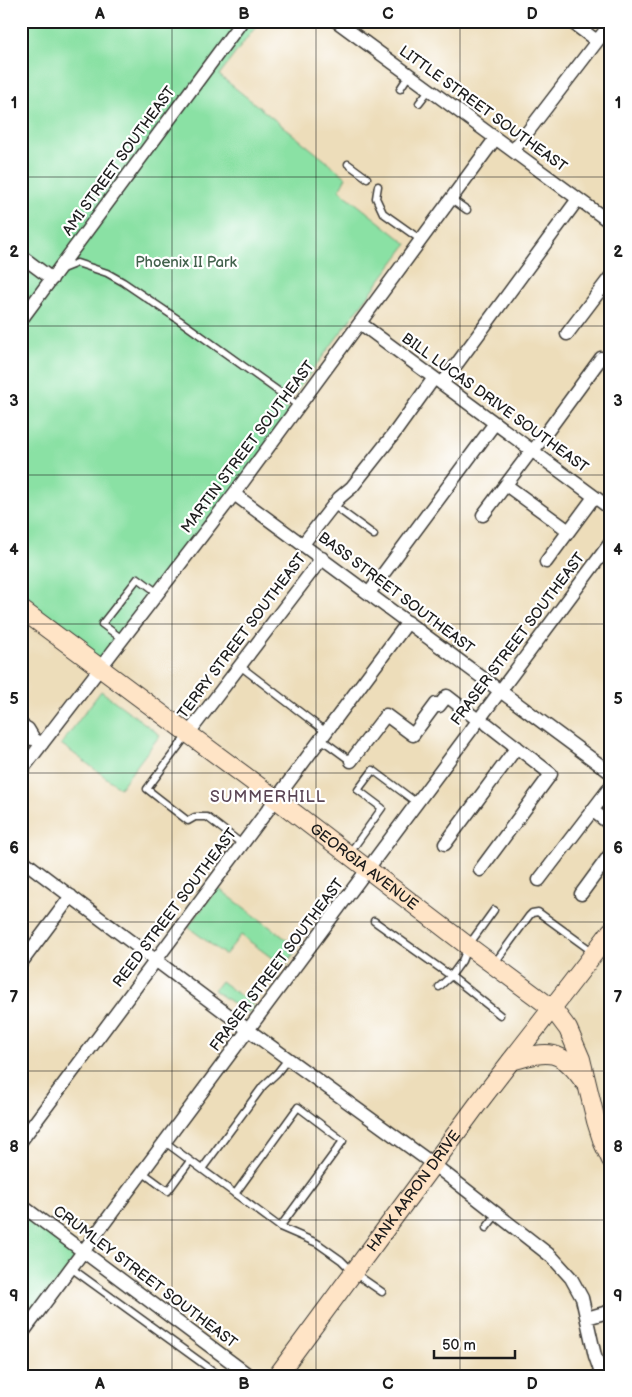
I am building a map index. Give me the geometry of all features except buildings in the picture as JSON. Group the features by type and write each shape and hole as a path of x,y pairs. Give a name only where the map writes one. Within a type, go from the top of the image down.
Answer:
{"main road":[{"name":"GEORGIA AVENUE","path":"21,609 553,1008 568,1029 581,1059 596,1121 611,1160"},
{"name":"HANK AARON DRIVE","path":"277,1376 433,1164 611,931"},
{"path":"511,1061 538,1054 552,1054 565,1060 575,1070 590,1091"}],"street":[{"name":"AMI STREET SOUTHEAST","path":"21,320 242,21"},
{"name":"LITTLE STREET SOUTHEAST","path":"336,21 611,223"},
{"path":"570,21 597,41"},
{"path":"512,151 611,23"},
{"name":"MARTIN STREET SOUTHEAST","path":"21,771 32,740 100,668 158,593 234,494 495,138"},
{"name":"TERRY STREET SOUTHEAST","path":"303,544 333,505 352,487 438,381 578,199"},
{"path":"21,256 55,275"},
{"path":"567,334 611,276"},
{"name":"BILL LUCAS DRIVE SOUTHEAST","path":"360,323 611,509"},
{"path":"483,515 601,358"},
{"path":"369,593 495,423"},
{"path":"506,484 569,531"},
{"name":"BASS STREET SOUTHEAST","path":"234,494 611,773"},
{"path":"546,562 594,496"},
{"name":"FRASER STREET SOUTHEAST","path":"21,1334 26,1320 71,1268 247,1029 417,803 482,721 500,690 611,542"},
{"name":"TERRY STREET SOUTHEAST","path":"188,734 322,558"},
{"name":"REED STREET SOUTHEAST","path":"21,1141 408,622"},
{"path":"351,761 386,715 413,735 436,704 439,706 447,696 552,774 480,870"},
{"path":"21,725 28,729 32,740"},
{"path":"445,844 517,747"},
{"path":"539,880 611,786"},
{"path":"592,810 611,825"},
{"path":"581,894 611,852"},
{"path":"21,859 247,1029 433,1164 552,1257 571,1278 582,1298 595,1356 602,1376"},
{"path":"21,963 71,896"},
{"name":"CRUMLEY STREET SOUTHEAST","path":"21,1205 250,1376"},
{"path":"587,1318 611,1311"}],"lane":[{"path":"400,89 409,75"},
{"path":"419,103 429,90"},
{"path":"348,164 367,178"},
{"path":"378,186 376,198 383,213 421,240"},
{"path":"450,198 467,210"},
{"path":"55,275 77,263 107,273 194,331 298,406"},
{"path":"333,505 374,535"},
{"path":"122,639 102,624 138,578 158,593"},
{"path":"240,666 323,735 351,761"},
{"path":"188,734 147,789 188,821 195,817 206,817 242,844"},
{"path":"348,855 382,808 358,790 373,770 417,803"},
{"path":"439,987 451,976 462,961 468,946 494,910"},
{"path":"494,964 529,916 532,913 538,912 594,953"},
{"path":"374,920 500,1014"},
{"path":"202,1169 263,1086 278,1073 288,1059"},
{"path":"235,1194 298,1107 343,1141 280,1227"},
{"path":"165,1142 280,1227 317,1243 382,1292"},
{"path":"142,1172 168,1191 190,1161"},
{"path":"486,1228 497,1214"},
{"path":"71,1268 220,1376"}],"green space":[{"name":"Phoenix II Park","path":"21,21 260,21 219,75 346,177 339,190 407,244 285,407 293,412 102,667 21,605"},
{"path":"101,691 160,735 120,788 61,744"},
{"path":"218,888 298,948 284,967 241,935 225,955 188,927"},
{"path":"221,981 254,1006 249,1012 246,1013 214,990"},
{"path":"21,1208 80,1251 30,1319 21,1313"}],"district":[{"name":"SUMMERHILL","path":"268,797"}]}
